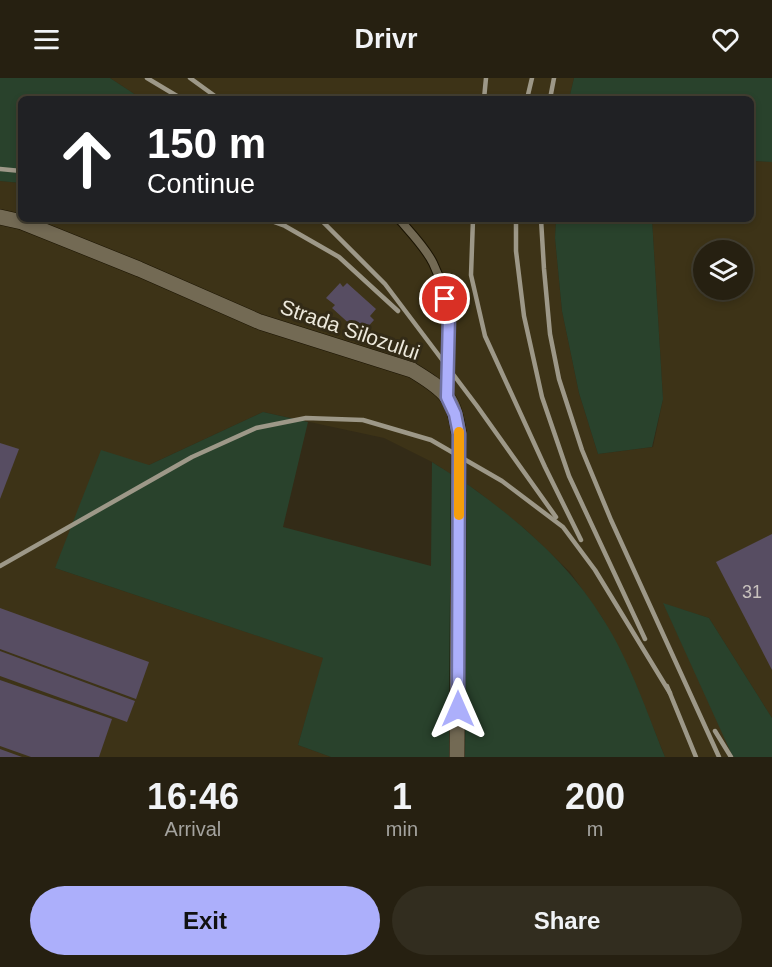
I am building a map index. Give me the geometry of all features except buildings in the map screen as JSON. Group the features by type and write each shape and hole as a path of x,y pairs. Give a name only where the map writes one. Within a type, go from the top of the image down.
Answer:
{"street":[{"name":"Strada Silozului","path":"0,217 18,221"},
{"name":"Strada Silozului","path":"22,222 139,269 260,322 412,370 447,397"},
{"path":"447,397 455,414 459,434 458,757"}],"lane":[{"path":"402,222 432,262 442,284 449,315 447,397"}],"shaded area":[{"path":"110,78 574,78 570,96 137,96"},
{"path":"754,161 772,162 772,718 709,618 664,604 734,757 665,757 631,673 603,619 570,572 526,530 477,491 432,462 384,438 263,412 149,465 55,568 324,658 298,745 331,757 0,757 0,181 18,183 18,222 556,222 555,238 562,311 579,393 598,454 653,447 663,399 652,222 754,222"}],"green space":[{"path":"0,78 110,78 137,96 18,96 18,183 0,181"},
{"path":"574,78 772,78 772,162 754,161 754,96 570,96"},
{"path":"556,222 652,222 663,399 652,447 598,454 579,393 562,311 555,238"},
{"path":"263,412 308,422 283,527 431,566 432,462 473,488 513,519 547,550 591,600 613,635 665,757 331,757 298,745 323,658 55,568 101,450 149,465"},
{"path":"663,603 709,618 772,718 772,757 734,757 732,755"}],"railway":[{"path":"147,78 177,96"},
{"path":"190,78 215,96"},
{"path":"484,96 486,78"},
{"path":"528,96 532,78"},
{"path":"551,96 554,78"},
{"path":"0,169 18,171"},
{"path":"274,222 339,257 398,311"},
{"path":"323,222 385,284 477,406 556,517"},
{"path":"473,222 471,275 485,336 581,540"},
{"path":"516,222 516,251 524,316 542,397 569,476 645,639"},
{"path":"541,222 550,334 559,379 582,450 611,520 719,757"},
{"path":"0,566 192,457 256,428 306,418 363,420 431,440 502,481 563,527 595,570 670,693"},
{"path":"667,686 696,757"},
{"path":"715,731 731,757"}],"slow traffic":[{"path":"459,432 459,515"}],"route":[{"path":"445,299 449,315 447,397 455,414 459,434 458,709"}]}
